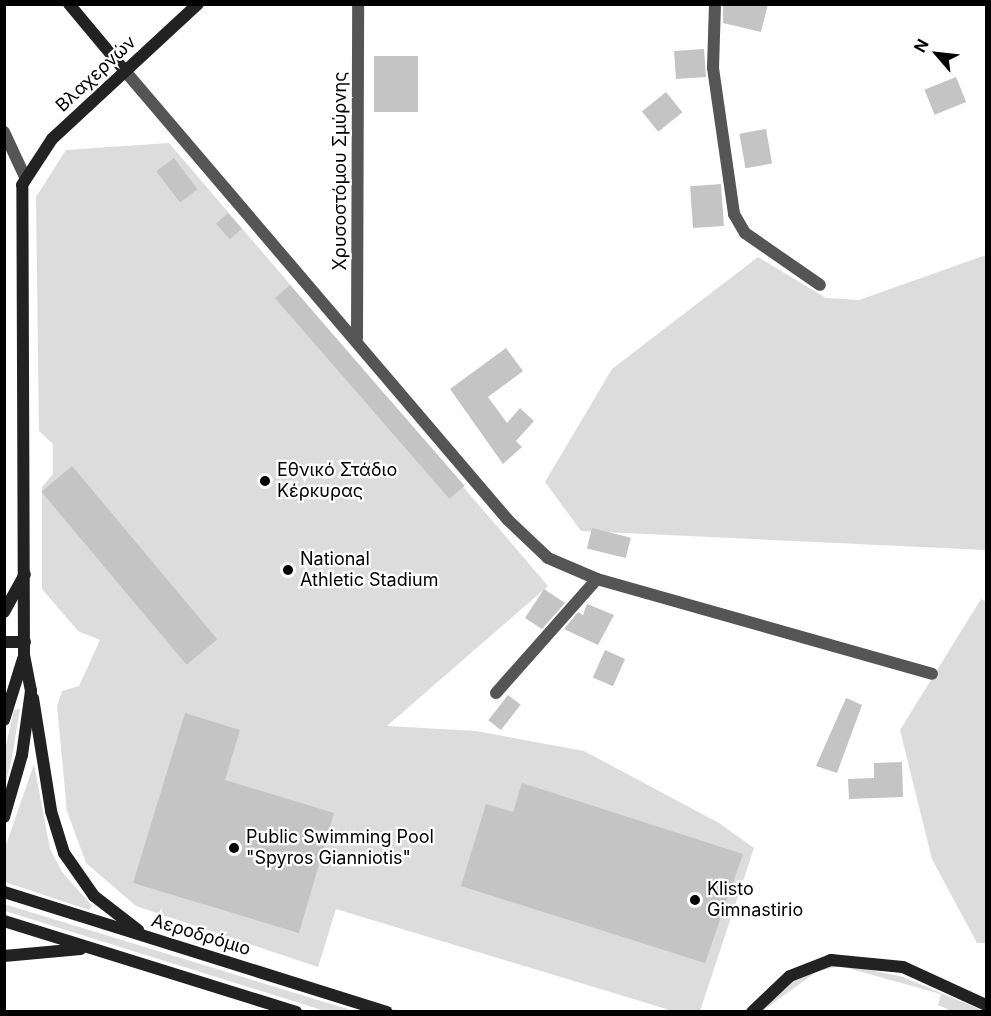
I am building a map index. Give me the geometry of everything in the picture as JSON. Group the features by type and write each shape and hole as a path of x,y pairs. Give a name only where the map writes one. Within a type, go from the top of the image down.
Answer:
{"main road":[{"path":"69,4 125,71"},
{"name":"Βλαχερνών","path":"25,177 46,146 198,4"},
{"path":"4,720 24,655 28,567 21,195 25,177"},
{"path":"4,612 28,567"},
{"path":"4,642 25,642"},
{"path":"24,655 64,853 94,896 149,937"},
{"path":"4,817 22,755 31,691"},
{"name":"Αεροδρόμιο","path":"4,892 387,1011"},
{"path":"4,921 296,1011"},
{"path":"4,956 97,950"},
{"path":"752,1011 790,976 831,960 903,967 987,1005"}],"street":[{"name":"Χρυσοστόμου Σμύρνης","path":"357,338 358,4"},
{"path":"715,4 713,68 734,214 745,233 820,285"},
{"path":"125,71 357,338 522,535 548,558 597,579 932,675"},
{"path":"4,132 25,177"},
{"path":"496,693 597,579"}],"shaded area":[{"name":"National Athletic Stadium","path":"169,143 548,586 387,726 476,731 584,751 719,823 754,848 700,1011 673,1011 336,909 318,967 136,906 86,863 67,811 57,706 62,691 79,686 100,640 78,631 42,589 42,487 53,474 53,444 39,431 36,197 66,150"},
{"path":"986,255 986,550 581,531 545,482 612,369 758,257 826,298 859,300"},
{"path":"981,599 986,602 986,943 977,943 932,859 900,730"},
{"path":"20,709 5,785 5,749 14,710"},
{"path":"34,764 50,849 62,872 92,906 89,910 5,882 5,848"},
{"path":"4,904 354,1011 325,1011 5,911"},
{"path":"835,962 903,977 984,1011 952,1011 938,1005 941,994 840,966 816,972 761,1012 792,981"}],"building":[{"path":"723,4 768,4 761,32 723,23"},
{"path":"704,49 706,77 676,79 674,51"},
{"path":"374,56 418,56 418,112 374,112"},
{"path":"956,77 966,102 935,115 924,90"},
{"path":"666,92 682,112 658,132 642,112"},
{"path":"766,129 772,163 745,168 739,134"},
{"path":"174,158 197,189 180,202 156,171"},
{"path":"721,184 724,226 693,228 690,186"},
{"path":"228,213 242,229 230,239 216,223"},
{"path":"290,285 465,486 449,499 275,298"},
{"path":"506,348 523,371 488,397 507,423 520,408 534,421 516,441 522,447 503,464 450,389"},
{"path":"72,466 217,639 187,665 41,492"},
{"path":"592,528 631,538 626,558 587,548"},
{"path":"544,589 565,603 542,629 525,618"},
{"path":"587,604 614,615 598,645 564,629 578,612 583,615"},
{"path":"605,650 625,659 613,686 593,677"},
{"path":"508,695 521,705 501,730 488,720"},
{"path":"846,698 862,705 837,773 816,766"},
{"name":"Public Swimming Pool \"Spyros Gianniotis\"","path":"185,713 240,730 225,780 334,813 299,933 133,883"},
{"path":"902,762 903,797 849,799 848,779 874,778 874,763"},
{"path":"522,783 743,854 705,963 461,886 486,804 513,812"}],"place":[{"name":"Εθνικό Στάδιο Κέρκυρας","path":"265,481"},
{"name":"National Athletic Stadium","path":"288,570"},
{"name":"Public Swimming Pool \"Spyros Gianniotis\"","path":"234,848"},
{"name":"Klisto Gimnastirio","path":"695,900"}]}
